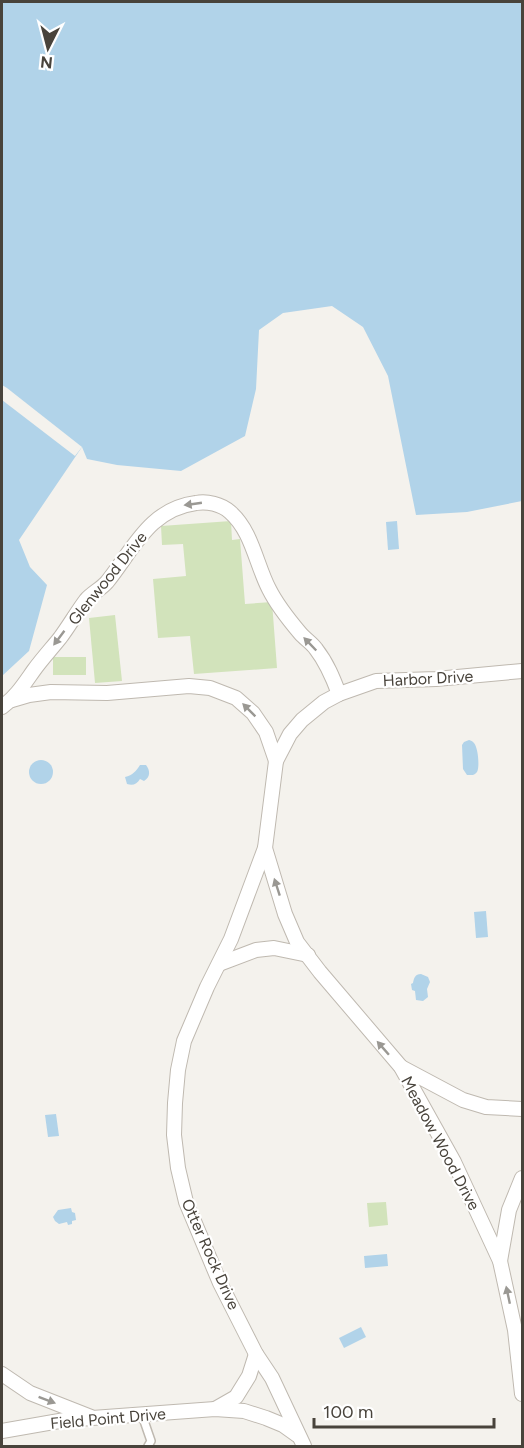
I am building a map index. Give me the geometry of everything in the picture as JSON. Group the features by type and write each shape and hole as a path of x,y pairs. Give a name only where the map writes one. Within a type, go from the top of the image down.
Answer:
{"street":[{"name":"Glenwood Drive","path":"7,704 26,684 88,598 105,585 143,532 168,512 198,502 217,504 229,511 238,522 249,538 269,589 282,610 330,669 339,694"},
{"name":"Harbor Drive","path":"265,848 276,761 290,734 302,720 324,702 350,689 376,681 436,679 522,671"},
{"name":"Glenwood Drive","path":"7,704 29,695 51,692 107,693 189,686 210,688 236,698 253,713 266,732 276,761"},
{"name":"Meadow Wood Drive","path":"265,848 285,914 297,942 400,1067 454,1162 500,1261 519,1330 522,1394"},
{"name":"Otter Rock Drive","path":"265,848 241,916 184,1041 178,1070 174,1135 178,1168 186,1202 203,1245 256,1354 272,1378 301,1442"},
{"path":"219,964 256,950 274,948 308,956"},
{"path":"400,1067 463,1100 486,1107 522,1109"},
{"path":"500,1261 509,1210 522,1178"},
{"path":"215,1409 236,1397 249,1376 256,1354"},
{"path":"2,1374 30,1393 95,1418"},
{"name":"Field Point Drive","path":"2,1431 65,1420 215,1409 244,1411 266,1418 283,1425 301,1442"}],"lane":[{"path":"142,1415 151,1441 148,1446"}],"green space":[{"path":"231,521 232,540 240,539 245,604 272,602 277,668 194,674 190,636 158,638 153,579 186,576 183,544 162,545 161,526"},
{"path":"115,615 122,681 95,683 89,618"},
{"path":"53,657 86,657 86,675 53,675"},
{"path":"386,1202 388,1225 369,1227 367,1203"}],"water":[{"path":"2,2 522,2 522,501 467,512 416,515 388,376 363,327 332,306 283,313 259,330 256,389 245,436 181,471 117,465 87,459 82,447 19,540 30,567 47,585 29,651 2,676"},
{"path":"397,521 399,549 388,550 386,522"},
{"path":"469,740 475,744 478,756 478,769 473,775 467,775 463,769 462,745"},
{"path":"41,760 46,761 52,767 52,777 46,783 41,784 36,783 30,777 29,772 30,767 36,761"},
{"path":"140,765 146,765 148,778 144,781 140,779 135,784 127,784 125,777"},
{"path":"486,911 488,937 476,938 474,912"},
{"path":"421,974 428,977 430,982 427,989 428,997 423,1001 416,1000 411,984 416,976"},
{"path":"56,1114 59,1136 48,1137 45,1115"},
{"path":"71,1208 76,1220 72,1221 72,1224 68,1225 67,1222 59,1224 55,1221 53,1217 58,1210"},
{"path":"387,1254 388,1266 365,1268 364,1256"},
{"path":"361,1327 366,1337 344,1348 339,1338"}],"pier":[{"path":"2,385 82,447 75,456 2,400"}]}
